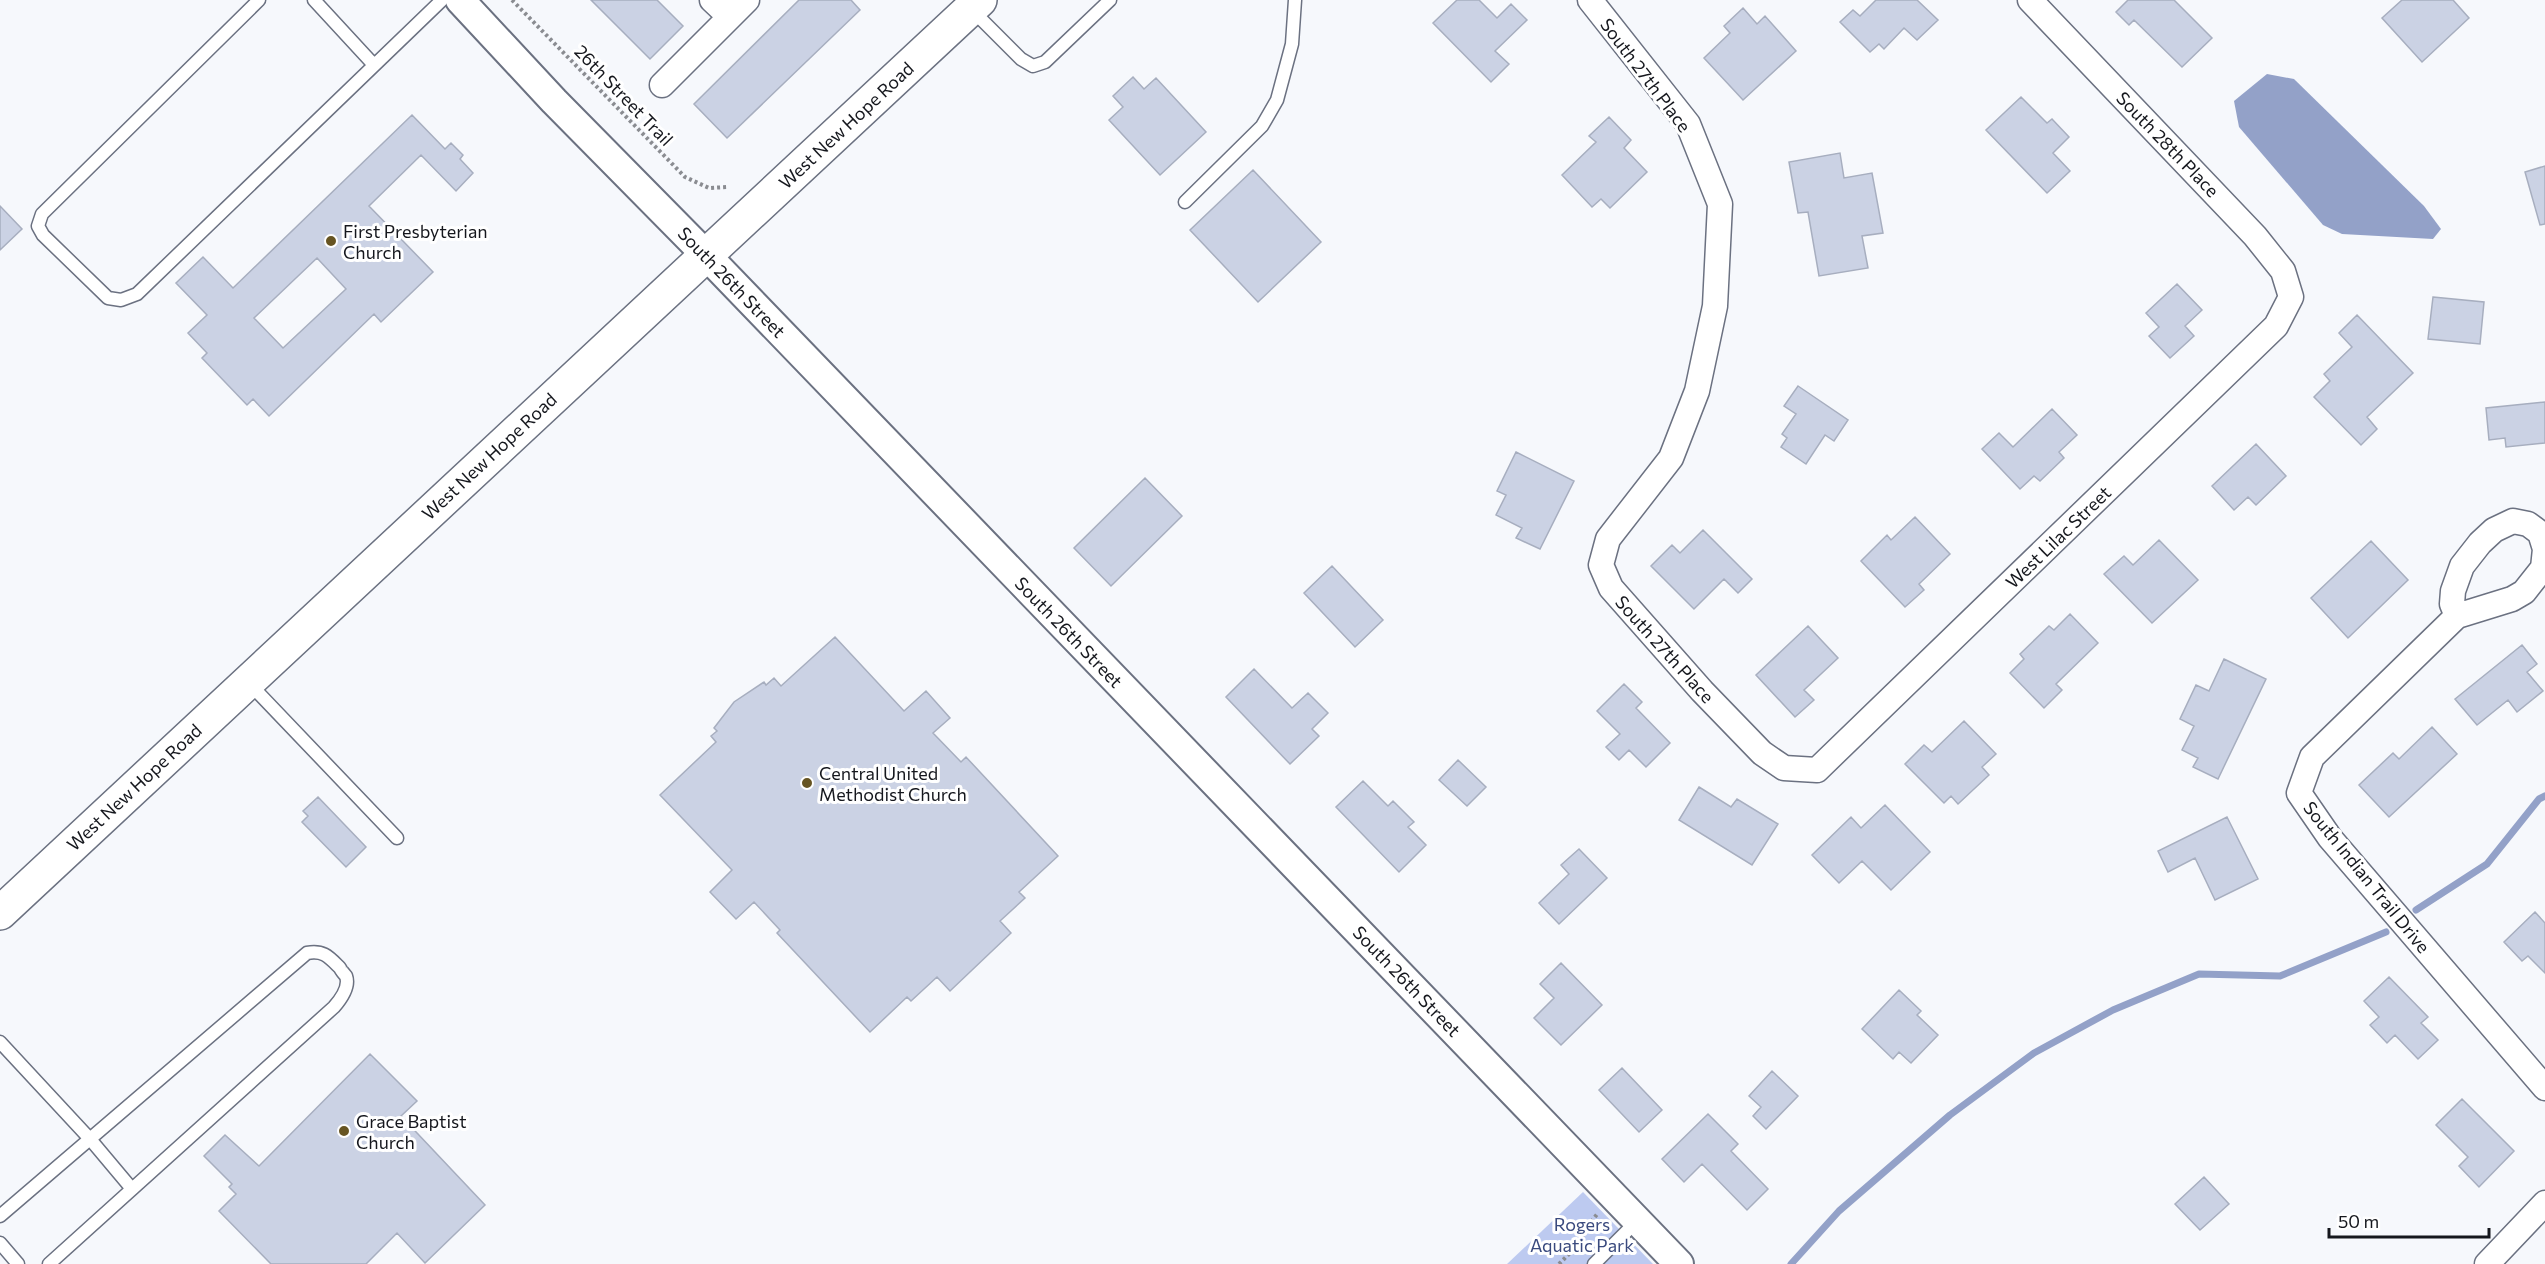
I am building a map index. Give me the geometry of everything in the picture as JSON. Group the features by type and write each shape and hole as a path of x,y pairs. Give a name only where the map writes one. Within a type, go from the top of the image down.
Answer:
{"main road":[{"name":"West New Hope Road","path":"0,913 975,4"}],"street":[{"path":"712,0 730,17"},
{"path":"662,84 747,0"},
{"name":"South 27th Place","path":"1590,0 1688,124 1720,204 1715,306 1697,391 1671,458 1608,539 1601,565 1611,588 1702,691 1762,753 1784,768 1817,770"},
{"name":"South 28th Place","path":"2030,0 2255,236 2283,271 2291,297"},
{"name":"South 26th Street","path":"462,2 554,101 706,255 1679,1264"},
{"name":"West Lilac Street","path":"1817,770 2276,326 2291,297"},
{"name":"South Indian Trail Drive","path":"2457,616 2312,757 2299,793 2330,838 2545,1088"},
{"path":"2489,1263 2545,1203"}],"lane":[{"path":"259,0 42,214 38,226 43,235 108,298 121,300 137,294 374,64 462,2"},
{"path":"314,0 374,64"},
{"path":"975,4 1021,59 1033,66 1045,62 1110,0"},
{"path":"1185,202 1263,126 1277,100 1292,44 1295,0"},
{"path":"247,681 397,838"},
{"path":"0,1216 308,953 318,951 328,955 346,975 346,987 334,1007 49,1264"},
{"path":"0,1042 90,1139 132,1189"},
{"path":"1594,1264 1637,1221"},
{"path":"0,1243 18,1264"}],"path":[{"name":"26th Street Trail","path":"512,0 685,177 709,188 728,187"},
{"path":"1559,1264 1580,1243 1584,1231 1600,1210"}],"green space":[{"name":"Rogers Aquatic Park","path":"1583,1192 1653,1264 1507,1264"}],"shaded area":[{"path":"2267,74 2294,79 2424,206 2441,229 2433,239 2342,234 2323,225 2239,127 2234,101"}],"building":[{"path":"591,0 657,0 683,26 650,59"},
{"path":"799,0 851,0 860,10 727,138 694,104"},
{"path":"1457,0 1479,0 1497,18 1511,4 1527,20 1495,51 1509,64 1491,82 1433,23"},
{"path":"1876,0 1917,0 1938,20 1917,40 1904,28 1884,49 1879,44 1870,52 1840,22 1853,10 1860,16"},
{"path":"2128,0 2174,0 2212,38 2182,67 2134,20 2129,25 2116,12"},
{"path":"2402,0 2453,0 2469,18 2422,62 2382,18"},
{"path":"1743,8 1757,24 1765,16 1796,51 1743,100 1704,58 1730,33 1724,26"},
{"path":"1133,77 1144,89 1156,78 1206,132 1160,175 1109,120 1123,107 1113,96"},
{"path":"2021,97 2047,123 2052,119 2069,137 2053,153 2070,171 2047,193 1986,130"},
{"path":"412,115 445,149 451,143 463,155 460,159 473,173 456,191 421,155 369,206 433,272 381,322 374,314 269,416 253,399 247,405 202,358 207,353 188,333 207,315 176,283 203,257 233,288","holes":["317,258 346,289 283,348 254,318"]},
{"path":"1609,117 1631,140 1624,148 1647,172 1610,208 1601,199 1592,207 1562,175 1596,142 1589,136"},
{"path":"1840,153 1844,178 1872,173 1883,233 1862,236 1868,268 1819,276 1808,212 1798,213 1789,162"},
{"path":"2545,166 2545,224 2540,225 2525,172"},
{"path":"1253,170 1321,242 1258,302 1190,230"},
{"path":"0,206 22,229 0,250"},
{"path":"2177,284 2202,310 2185,326 2194,336 2170,358 2149,336 2159,327 2146,313"},
{"path":"2433,297 2484,302 2480,344 2428,339"},
{"path":"2357,315 2413,373 2367,417 2377,429 2361,445 2314,397 2330,381 2324,374 2352,347 2339,333"},
{"path":"1798,386 1848,420 1834,441 1825,435 1806,464 1781,447 1787,438 1782,434 1796,414 1784,406"},
{"path":"2545,402 2545,443 2506,447 2505,438 2489,440 2486,408"},
{"path":"2052,409 2077,435 2059,452 2064,458 2040,481 2034,476 2020,489 1982,449 1999,433 2013,447"},
{"path":"2256,444 2286,476 2256,505 2248,497 2234,510 2212,486"},
{"path":"1516,452 1574,481 1540,549 1516,538 1522,528 1496,515 1506,495 1497,491"},
{"path":"1145,478 1182,516 1111,586 1074,548"},
{"path":"1915,517 1950,554 1919,584 1924,590 1905,607 1861,561 1887,535 1891,540"},
{"path":"1703,530 1752,579 1738,593 1724,579 1694,609 1651,566 1672,545 1680,553"},
{"path":"2159,540 2198,580 2152,623 2104,574 2124,556 2133,565"},
{"path":"2371,541 2408,580 2348,638 2311,598"},
{"path":"1332,566 1383,620 1355,647 1304,593"},
{"path":"2070,614 2098,643 2056,684 2062,690 2044,708 2010,673 2024,659 2020,654 2049,626 2054,630"},
{"path":"1808,626 1838,658 1804,690 1814,700 1795,717 1756,675"},
{"path":"835,637 904,711 926,691 950,718 933,733 961,762 966,757 1058,856 1019,892 1025,898 1000,921 1011,933 950,991 937,977 911,1001 907,997 870,1032 777,933 780,930 754,902 736,919 710,892 732,870 660,795 716,742 711,736 717,731 714,728 734,702 764,682 766,685 774,678 781,686"},
{"path":"2522,645 2537,664 2527,672 2543,691 2517,712 2508,700 2477,725 2455,699"},
{"path":"2224,659 2266,679 2218,779 2193,767 2198,758 2182,750 2194,726 2180,719 2196,685 2209,691"},
{"path":"1254,669 1292,708 1308,693 1328,713 1312,729 1319,736 1290,764 1226,697"},
{"path":"1624,684 1642,702 1636,708 1670,743 1646,767 1629,750 1619,760 1606,747 1620,734 1597,711"},
{"path":"1964,721 1996,754 1982,767 1989,775 1958,804 1951,796 1944,803 1905,764 1924,745 1932,752"},
{"path":"2432,727 2457,754 2389,817 2359,785 2393,753 2399,759"},
{"path":"1458,760 1486,787 1467,806 1439,780"},
{"path":"1363,781 1388,806 1393,801 1414,822 1408,827 1426,845 1399,872 1336,807"},
{"path":"1699,787 1731,807 1737,799 1778,824 1752,865 1679,820"},
{"path":"318,797 366,847 346,867 302,822 308,816 303,811"},
{"path":"1885,805 1930,852 1891,890 1862,861 1839,883 1812,855 1851,817 1861,828"},
{"path":"2227,817 2258,879 2215,900 2195,858 2168,872 2158,851"},
{"path":"1579,849 1607,878 1559,924 1539,903 1569,874 1561,865"},
{"path":"2535,912 2545,923 2545,973 2528,956 2522,961 2504,942"},
{"path":"1561,963 1602,1005 1561,1045 1534,1018 1554,998 1540,984"},
{"path":"2389,977 2428,1017 2421,1023 2438,1040 2418,1059 2395,1035 2387,1043 2370,1025 2379,1017 2364,1001"},
{"path":"1899,990 1921,1011 1917,1015 1938,1035 1911,1063 1899,1052 1893,1059 1862,1029"},
{"path":"370,1054 417,1101 401,1116 485,1205 425,1263 397,1233 366,1264 271,1264 219,1211 236,1194 229,1187 232,1184 204,1156 225,1135 259,1166"},
{"path":"1622,1068 1662,1110 1639,1132 1599,1090"},
{"path":"1772,1071 1798,1096 1766,1129 1753,1116 1761,1107 1749,1096"},
{"path":"2462,1099 2514,1151 2479,1187 2459,1166 2468,1157 2436,1125"},
{"path":"1708,1114 1738,1144 1731,1151 1768,1189 1747,1210 1702,1164 1684,1182 1662,1159"},
{"path":"2204,1177 2229,1204 2200,1230 2175,1204"}],"waterway":[{"path":"2416,910 2487,864 2539,799 2545,796"},
{"path":"1791,1264 1839,1211 1950,1115 2034,1053 2113,1010 2199,974 2280,976 2386,932"}],"place":[{"name":"First Presbyterian Church","path":"331,241"},
{"name":"Central United Methodist Church","path":"807,783"},
{"name":"Grace Baptist Church","path":"344,1131"}]}
